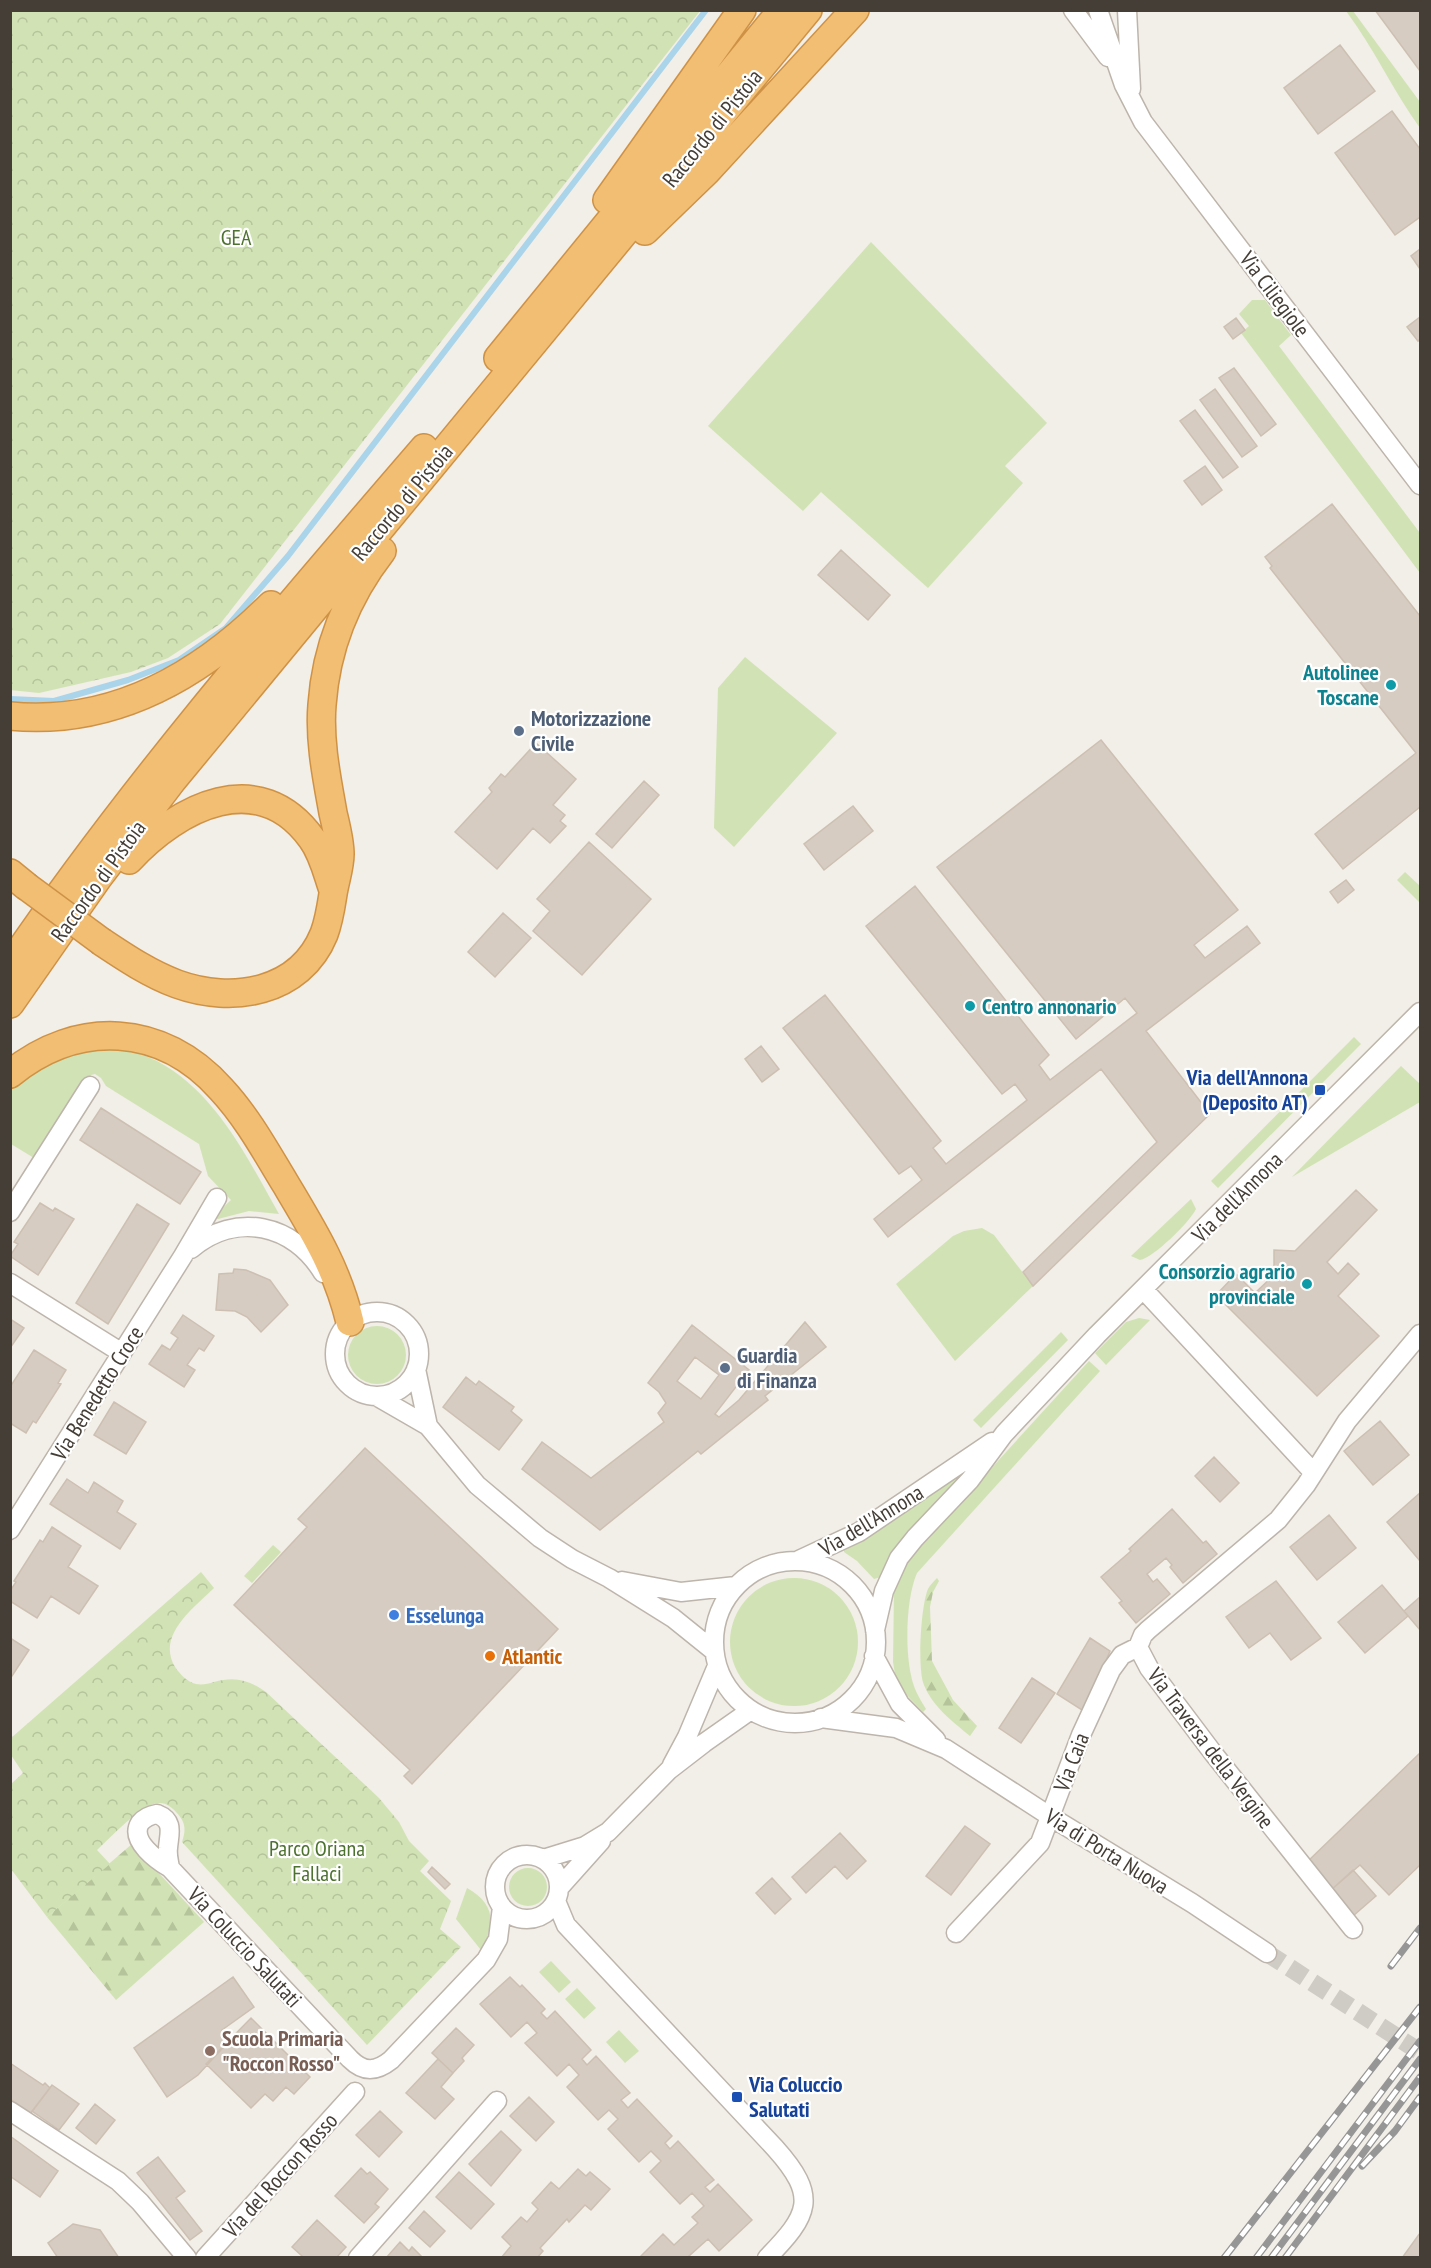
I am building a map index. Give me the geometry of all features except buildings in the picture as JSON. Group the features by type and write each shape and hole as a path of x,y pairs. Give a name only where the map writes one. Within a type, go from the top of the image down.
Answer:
{"highway":[{"path":"581,272 583,238 591,222 742,10"},
{"name":"Raccordo di Pistoia","path":"10,1004 98,878 172,781 456,438 782,10"},
{"name":"Raccordo di Pistoia","path":"10,965 47,910 117,817 340,545 443,424 581,272 808,10"},
{"path":"581,272 676,202 855,10"},
{"path":"18,880 134,963 179,984 207,992 238,994 254,992 283,980 296,971 314,952 327,926 340,848 324,757 322,708 330,651 356,588 374,561 437,480 456,438"},
{"path":"10,716 60,718 89,713 158,690 236,639 304,575 340,545"},
{"path":"43,957 143,845 184,814 214,802 255,801 270,805 290,817 313,839 333,892"},
{"path":"10,1074 29,1059 50,1049 73,1040 104,1035 141,1038 180,1054 201,1069 220,1088 249,1124 311,1226 336,1273 347,1325"}],"street":[{"path":"1073,10 1120,75"},
{"name":"Via Ciliegiole","path":"1098,10 1120,75 1143,122 1420,486"},
{"name":"Via Ciliegiole","path":"1127,10 1132,100"},
{"name":"Via dell'Annona","path":"875,1630 866,1603 848,1581 834,1571 818,1564 796,1561 774,1563 749,1575 736,1586 725,1601 718,1616 714,1635 716,1658 732,1694 751,1710 763,1716 782,1722 801,1723 821,1718 843,1707 867,1679 874,1656 875,1630 884,1591 899,1558 915,1538 969,1480 1004,1434 1143,1289 1420,1012"},
{"path":"10,1212 90,1086"},
{"name":"Via Benedetto Croce","path":"10,1530 183,1256 217,1198"},
{"name":"Via Benedetto Croce","path":"183,1256 210,1235 231,1228 256,1227 293,1240 310,1254 327,1280 347,1325"},
{"path":"10,1283 122,1353"},
{"path":"1143,1289 1313,1472"},
{"path":"376,1396 396,1391 408,1382 416,1369 419,1355 417,1341 410,1329 399,1319 386,1313 372,1313 358,1317 347,1325 338,1337 335,1351 339,1373 352,1388 363,1394 376,1396 428,1426 477,1485 521,1523 572,1559 609,1578 673,1618 716,1658 687,1737 669,1770"},
{"name":"Via Traversa della Vergine","path":"1353,1929 1213,1753 1149,1668 1138,1647 1148,1630 1278,1520 1298,1496 1347,1421 1420,1335"},
{"path":"416,1369 428,1426"},
{"name":"Via dell'Annona","path":"796,1561 816,1554 859,1532 1004,1434"},
{"path":"609,1578 681,1592 736,1586"},
{"name":"Via Caia","path":"956,1933 1040,1843 1081,1735 1111,1670 1122,1655 1138,1647"},
{"name":"Via di Porta Nuova","path":"874,1656 900,1704 946,1749"},
{"path":"566,1925 557,1895 555,1872 543,1859 522,1856 512,1859 504,1866 497,1877 496,1887 497,1897 502,1907 522,1918 528,1919 542,1915 557,1895 608,1832 669,1770 751,1710"},
{"name":"Via di Porta Nuova","path":"821,1718 896,1728 946,1749 1051,1817 1192,1903 1267,1953"},
{"path":"543,1859 585,1846 608,1832"},
{"name":"Via Coluccio Salutati","path":"170,1868 350,2059 365,2070 380,2068 391,2060 486,1960 498,1940 502,1907"},
{"path":"542,1915 566,1925 793,2170 802,2190 802,2214 791,2233 767,2258"},
{"path":"498,1940 522,1918"},
{"name":"Via del Roccon Rosso","path":"205,2258 355,2092"},
{"path":"358,2258 497,2101"},
{"path":"10,2111 118,2181 140,2202 187,2258"}],"green space":[{"name":"GEA","path":"11,10 700,11 220,624 168,658 131,672 39,693 10,690"},
{"path":"1346,11 1353,11 1420,102 1420,128 1366,40"},
{"path":"871,242 1047,423 1005,466 1023,483 928,588 821,492 803,511 708,426"},
{"path":"1252,300 1265,300 1291,335 1279,346 1420,533 1420,573 1241,333 1249,326 1239,314"},
{"path":"745,657 837,733 734,847 714,828 718,688"},
{"path":"1405,872 1420,886 1420,903 1397,880"},
{"path":"1354,1037 1361,1044 1218,1188 1211,1181"},
{"path":"123,1048 157,1061 178,1074 197,1090 228,1128 279,1214 249,1211 214,1218 231,1200 208,1176 199,1144 106,1086 95,1074 91,1075 34,1158 11,1144 11,1086 62,1053"},
{"path":"1401,1066 1420,1084 1420,1102 1292,1177"},
{"path":"1191,1199 1196,1209 1171,1239 1146,1258 1140,1260 1131,1256"},
{"path":"982,1228 994,1235 1033,1286 955,1361 896,1284 953,1236 964,1231"},
{"path":"1139,1318 1150,1320 1106,1365 1095,1353 1126,1322"},
{"path":"371,1326 383,1326 398,1334 406,1349 406,1361 398,1376 383,1384 371,1384 356,1376 348,1361 348,1349 356,1334"},
{"path":"1061,1332 1068,1340 981,1428 973,1420"},
{"path":"1089,1361 1100,1371 917,1573 909,1609 908,1651 913,1684 926,1709 923,1712 903,1691 895,1674 893,1662 894,1590 900,1572 914,1553"},
{"path":"963,1468 966,1472 893,1553 881,1577 874,1579 857,1561 844,1552 844,1547"},
{"path":"273,1545 281,1552 252,1583 244,1576"},
{"name":"Parco Oriana Fallaci","path":"201,1572 214,1588 188,1613 174,1633 170,1644 170,1655 177,1670 187,1680 196,1684 235,1679 248,1682 266,1692 379,1798 399,1822 409,1841 429,1861 420,1871 451,1901 440,1929 461,1947 367,2045 182,1842 183,1823 175,1810 167,1805 160,1803 145,1808 118,1830 97,1850 110,1864 47,1917 11,1869 11,1784 23,1773 11,1755 11,1738"},
{"path":"794,1578 819,1583 839,1597 853,1617 858,1642 853,1667 839,1687 819,1701 794,1706 769,1701 749,1687 735,1667 730,1642 735,1617 749,1597 769,1583"},
{"path":"937,1578 939,1581 933,1592 930,1607 932,1661 953,1700 977,1726 970,1736 938,1707 928,1693 922,1677 920,1652 923,1608 928,1589"},
{"path":"132,1844 204,1922 116,2000 47,1917"},
{"path":"528,1868 535,1869 541,1874 546,1880 546,1894 541,1900 535,1905 528,1906 521,1905 515,1900 510,1894 509,1887 510,1880 515,1874 521,1869"},
{"path":"467,1888 483,1901 490,1915 489,1931 481,1950 456,1919"},
{"path":"551,1961 571,1982 559,1993 539,1972"},
{"path":"577,1988 596,2008 584,2019 565,1999"},
{"path":"619,2030 639,2051 625,2063 606,2042"}],"waterway":[{"path":"10,699 54,701 128,680 179,660 226,628 288,556 706,10"}],"tunnel":[{"path":"1267,1953 1420,2052"}],"railway":[{"path":"1391,1966 1420,1928"},
{"path":"1224,2258 1420,2007"},
{"path":"1256,2258 1420,2041"},
{"path":"1271,2258 1420,2059"},
{"path":"1285,2258 1420,2077"},
{"path":"1362,2166 1395,2131 1420,2097"}],"place":[{"name":"Autolinee Toscane","path":"1391,685"},
{"name":"Motorizzazione Civile","path":"519,731"},
{"name":"Centro annonario","path":"970,1006"},
{"name":"Via dell'Annona (Deposito AT)","path":"1320,1090"},
{"name":"Consorzio agrario provinciale","path":"1307,1284"},
{"name":"Guardia di Finanza","path":"725,1368"},
{"name":"Esselunga","path":"394,1615"},
{"name":"Atlantic","path":"490,1656"},
{"name":"Scuola Primaria \"Roccon Rosso\"","path":"210,2051"},
{"name":"Via Coluccio Salutati","path":"737,2097"}]}
